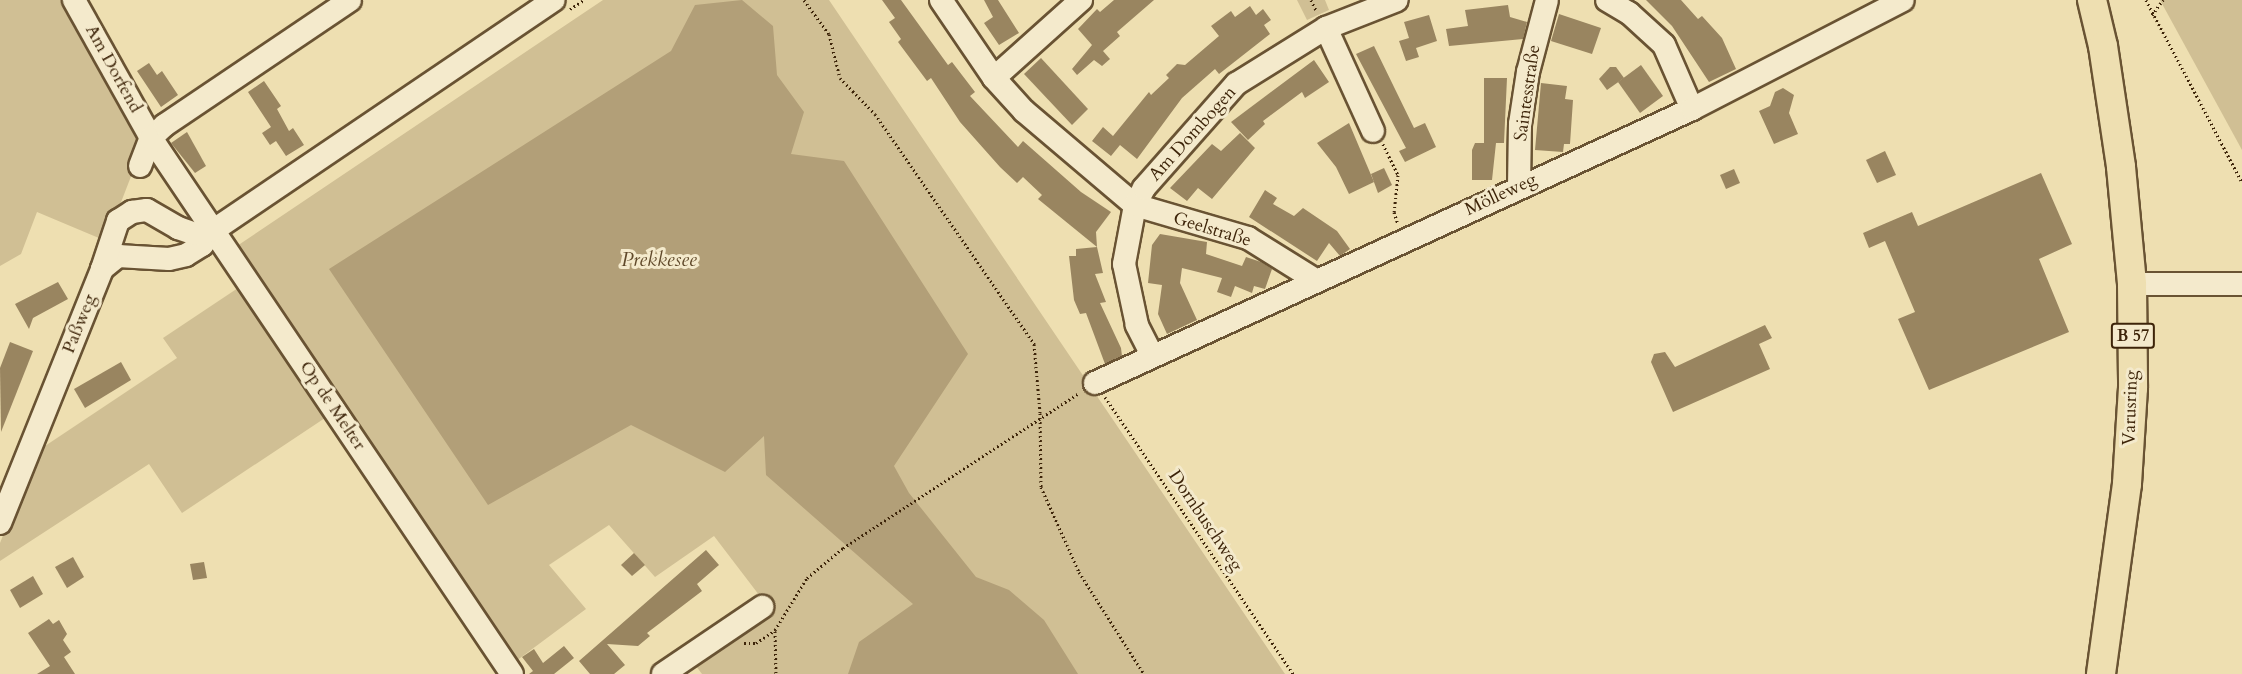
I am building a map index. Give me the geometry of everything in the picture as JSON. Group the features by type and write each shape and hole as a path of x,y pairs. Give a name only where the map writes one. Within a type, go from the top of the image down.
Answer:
{"main road":[{"name":"Varusring","path":"2092,0 2103,46 2121,167 2132,284 2133,388 2127,484 2101,674"}],"street":[{"name":"Am Dorfend","path":"74,0 151,138"},
{"path":"140,166 151,138 350,0"},
{"path":"102,269 118,256 169,259 186,255 202,245 214,230 554,0"},
{"path":"941,0 994,78 1049,136 1135,205"},
{"path":"994,78 1081,0"},
{"name":"Am Dombogen","path":"1152,355 1127,293 1125,255 1135,205 1168,157 1236,84 1326,28 1397,0"},
{"name":"Saintesstraße","path":"1519,187 1520,124 1528,72 1547,0"},
{"path":"1607,0 1629,13 1664,45 1692,109"},
{"name":"Mölleweg","path":"1095,383 1692,109 1903,0"},
{"path":"1326,28 1372,131"},
{"name":"Op de Melter","path":"151,138 512,674"},
{"name":"Geelstraße","path":"1135,205 1248,238 1317,281"},
{"name":"Paßweg","path":"0,523 5,496 102,269 118,221 132,212 147,210 195,234 214,230"},
{"path":"2132,284 2242,284"},
{"path":"663,674 762,608"}],"path":[{"path":"804,0 829,34 840,78 874,114 1034,344 1040,419 1041,488 1079,572 1144,674"},
{"path":"2145,0 2242,182"},
{"path":"2152,15 2163,0"},
{"path":"1372,131 1398,175 1394,212 1405,240"},
{"path":"717,637 734,644 756,643 775,630 807,578 843,548 917,497 1095,383"},
{"name":"Dornbuschweg","path":"1095,383 1293,674"},
{"path":"775,630 776,674"}],"shaded area":[{"path":"0,0 68,0 141,131 142,148 106,241 37,212 21,254 0,266"},
{"path":"603,0 829,0 1285,674 702,674 693,662 769,608 714,536 655,577 609,525 549,565 586,609 512,664 234,248"},
{"path":"1297,0 1325,0 1329,10 1307,20"},
{"path":"2160,0 2242,0 2242,150"},
{"path":"244,284 331,414 182,513 149,464 0,561 0,543 36,452 177,358 163,338"}],"water":[{"name":"Prekkesee","path":"742,0 773,26 777,75 804,112 791,154 844,161 968,354 894,466 909,493 976,577 1009,590 1044,620 1078,674 848,674 859,642 913,604 766,475 764,436 725,472 631,425 488,505 329,269 671,51 695,5"}],"building":[{"path":"882,0 901,0 948,65 952,62 975,92 970,96 1018,147 1023,141 1081,192 1111,212 1096,232 1097,247 1038,199 1042,195 1023,177 1017,183 960,122 931,78 927,81 898,42 901,39 889,22 895,18"},
{"path":"984,0 998,0 1019,33 999,45 984,23 993,17"},
{"path":"1114,0 1154,0 1117,32 1120,36 1103,51 1110,59 1102,66 1094,60 1077,75 1072,69 1092,45 1078,29 1097,9 1100,12"},
{"path":"1646,0 1681,0 1698,19 1702,16 1722,38 1736,69 1709,82 1672,26"},
{"path":"1508,5 1510,17 1527,22 1523,39 1449,46 1446,29 1468,26 1465,10"},
{"path":"1250,6 1256,15 1263,9 1271,20 1264,25 1270,34 1219,74 1215,69 1182,98 1137,159 1120,145 1111,156 1092,141 1103,127 1113,136 1149,92 1151,95 1169,78 1166,75 1177,64 1185,65 1219,36 1211,26 1231,11 1235,17"},
{"path":"1559,14 1601,28 1592,54 1551,41"},
{"path":"1429,15 1437,41 1416,48 1419,57 1406,61 1399,41 1409,38 1404,22"},
{"path":"1374,46 1414,128 1425,123 1436,147 1405,162 1399,151 1406,148 1356,54"},
{"path":"1041,58 1088,109 1072,125 1024,74"},
{"path":"1314,60 1329,82 1305,98 1302,92 1263,121 1265,124 1248,140 1231,122"},
{"path":"149,63 157,75 162,71 178,95 161,107 137,71"},
{"path":"1641,65 1663,96 1640,113 1618,82"},
{"path":"1610,67 1616,67 1624,78 1607,90 1599,79"},
{"path":"1484,78 1507,78 1504,143 1496,143 1492,180 1472,180 1472,150 1475,143 1484,143"},
{"path":"264,81 281,106 277,109 289,131 293,128 304,145 286,156 276,141 270,145 262,133 271,127 248,92"},
{"path":"1541,83 1567,86 1565,99 1573,100 1570,144 1564,144 1563,152 1535,150"},
{"path":"1783,88 1794,95 1789,113 1798,134 1774,144 1759,111 1770,106 1775,92"},
{"path":"1349,123 1374,182 1349,194 1336,167 1317,143"},
{"path":"187,132 206,166 195,173 171,143"},
{"path":"1240,133 1255,148 1212,199 1198,188 1187,201 1170,188 1212,144 1221,151"},
{"path":"1885,151 1896,175 1877,183 1866,160"},
{"path":"1384,168 1392,185 1378,193 1371,174"},
{"path":"1734,169 1740,183 1726,189 1720,175"},
{"path":"2041,173 2072,244 2039,259 2069,332 1929,390 1898,319 1915,312 1885,241 1869,248 1863,233 1912,212 1918,226"},
{"path":"1265,190 1277,198 1273,204 1294,216 1303,208 1337,231 1350,249 1340,256 1329,243 1317,261 1249,217"},
{"path":"1160,234 1207,242 1206,254 1242,266 1246,257 1261,262 1272,269 1265,289 1254,286 1252,293 1235,286 1231,297 1217,292 1222,278 1182,268 1180,283 1197,320 1167,334 1158,314 1162,285 1148,283 1152,245"},
{"path":"1097,247 1103,273 1095,274 1106,302 1100,303 1121,348 1122,356 1105,364 1086,313 1080,314 1074,300 1069,256 1076,256 1076,249"},
{"path":"58,282 68,299 33,318 29,329 15,304"},
{"path":"1765,325 1772,338 1759,344 1770,369 1673,412 1651,362 1654,354 1665,352 1675,367"},
{"path":"10,342 33,351 1,432 0,368"},
{"path":"121,362 131,380 85,408 74,389"},
{"path":"706,550 719,565 697,584 702,591 647,633 650,636 638,646 607,644 625,665 614,674 590,674 579,661"},
{"path":"634,553 645,565 632,576 621,565"},
{"path":"73,557 84,577 67,588 55,567"},
{"path":"204,562 207,578 193,580 190,564"},
{"path":"33,576 43,594 20,608 10,590"},
{"path":"49,619 53,624 59,620 67,634 63,640 71,652 64,657 75,674 37,674 50,666 28,633"},
{"path":"564,646 574,658 554,674 529,674 533,671 522,657 534,649 543,663"}]}
